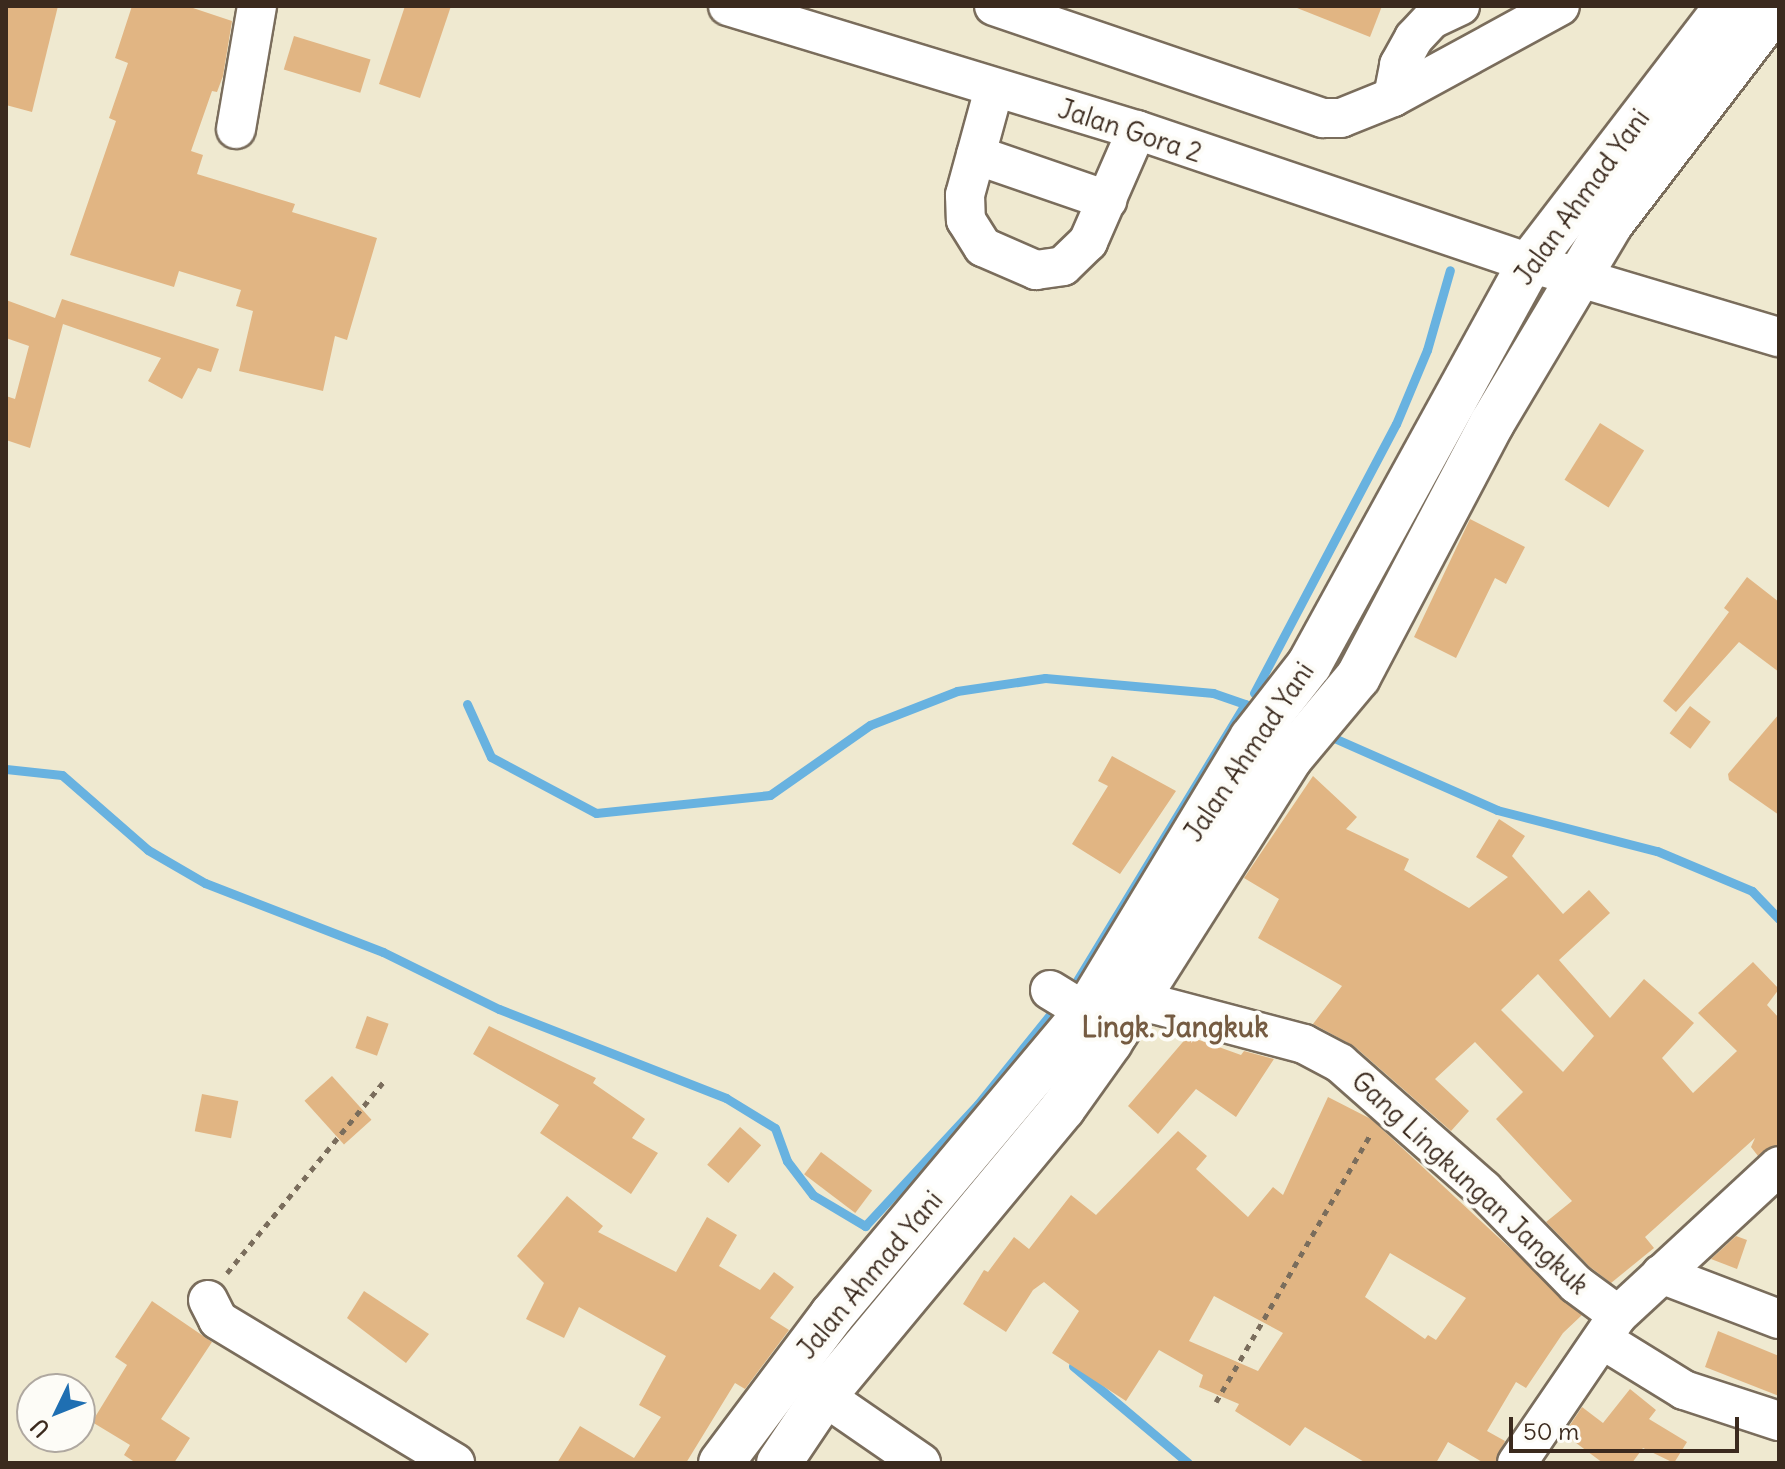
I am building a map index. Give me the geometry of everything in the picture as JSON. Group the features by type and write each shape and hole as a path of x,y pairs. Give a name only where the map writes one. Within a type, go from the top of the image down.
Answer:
{"highway":[{"name":"Jalan Ahmad Yani","path":"721,1463 1069,1002 1226,819 1252,738 1309,665 1530,263 1727,6"},
{"path":"779,1463 824,1396 1063,1108 1139,995 1226,819 1291,757 1358,677 1499,410 1581,275 1626,203 1777,6"},
{"path":"1337,614 1381,634"}],"street":[{"path":"236,129 257,6"},
{"path":"994,6 1323,118 1341,118 1393,97 1560,6"},
{"path":"1393,97 1399,65 1414,38 1432,19 1460,6"},
{"name":"Jalan Gora 2","path":"752,10 994,89 1137,130 1530,263 1581,275 1779,337"},
{"path":"994,89 965,195 966,220 983,247 1036,270 1063,266 1088,242 1137,130"},
{"path":"976,155 1107,200"},
{"name":"Gang Lingkungan Jangkuk","path":"1139,995 1153,1004 1304,1044 1340,1063 1483,1189 1576,1284 1610,1327 1684,1390 1779,1421"},
{"path":"1517,1463 1610,1327 1661,1274 1779,1166"},
{"path":"1661,1274 1779,1319"},
{"path":"208,1300 218,1320 455,1463"},
{"path":"824,1396 921,1463"}],"path":[{"path":"208,1300 385,1080"},
{"path":"1216,1402 1387,1104"}],"building":[{"path":"6,6 58,6 32,112 6,105"},
{"path":"132,6 187,6 232,21 223,76 217,92 212,91 191,151 203,155 197,174 295,204 292,212 377,238 347,340 335,336 323,391 239,371 253,311 236,306 241,290 179,271 174,287 70,255 116,121 109,118 128,63 115,58"},
{"path":"405,6 451,6 420,98 379,84"},
{"path":"1292,6 1382,6 1370,37"},
{"path":"294,36 371,59 360,93 284,69"},
{"path":"62,299 219,349 211,372 198,368 182,399 148,381 161,358 63,324 30,448 6,440 6,396 15,399 29,346 6,338 6,300 55,318"},
{"path":"1600,423 1644,451 1609,507 1564,480"},
{"path":"1470,519 1525,547 1506,584 1495,578 1456,658 1414,637"},
{"path":"1747,577 1779,602 1779,672 1739,642 1676,712 1663,701 1729,612 1724,608"},
{"path":"1690,706 1711,722 1690,749 1670,733"},
{"path":"1779,714 1779,815 1729,780 1728,774"},
{"path":"1112,756 1176,791 1120,874 1072,844 1108,786 1098,781"},
{"path":"1313,776 1357,817 1346,829 1409,859 1404,870 1469,908 1508,877 1476,857 1499,819 1525,836 1512,856 1563,914 1589,890 1610,913 1559,960 1610,1018 1644,979 1694,1023 1662,1058 1693,1093 1737,1051 1698,1013 1753,962 1779,989 1767,1005 1779,1018 1779,1145 1758,1156 1751,1147 1755,1138 1645,1237 1654,1248 1611,1283 1590,1267 1546,1222 1572,1201 1496,1119 1523,1092 1475,1042 1435,1079 1469,1111 1451,1131 1354,1046 1313,1024 1342,986 1258,938 1279,899 1244,878","holes":["1538,974 1594,1036 1563,1072 1501,1010"]},
{"path":"367,1016 389,1024 377,1056 355,1048"},
{"path":"489,1026 596,1078 593,1083 645,1119 632,1138 658,1153 631,1194 540,1133 559,1105 473,1054"},
{"path":"1188,1036 1241,1055 1244,1051 1274,1059 1236,1117 1196,1089 1158,1134 1128,1106"},
{"path":"332,1076 371,1120 344,1145 305,1101"},
{"path":"202,1094 238,1101 231,1138 195,1131"},
{"path":"1328,1097 1371,1119 1582,1315 1563,1333 1526,1388 1516,1382 1487,1431 1505,1441 1495,1463 1484,1463 1448,1442 1436,1463 1366,1463 1305,1427 1290,1446 1235,1411 1239,1404 1199,1387 1203,1375 1159,1350 1126,1401 1052,1353 1079,1311 1044,1282 1033,1290 1006,1332 963,1304 984,1270 988,1272 1014,1237 1029,1249 1071,1195 1096,1215 1178,1131 1207,1156 1196,1169 1248,1217 1273,1187 1283,1195","holes":["1390,1253 1466,1298 1436,1340 1428,1335 1425,1339 1365,1297","1214,1296 1283,1333 1258,1371 1189,1341"]},
{"path":"740,1127 761,1145 728,1183 707,1165"},
{"path":"821,1152 872,1191 855,1213 804,1174"},
{"path":"567,1196 603,1226 598,1232 676,1272 707,1217 737,1235 719,1266 760,1290 774,1272 794,1287 770,1318 789,1330 745,1389 735,1383 686,1463 557,1463 580,1426 634,1458 661,1417 639,1405 666,1356 579,1307 564,1338 526,1319 544,1283 517,1256"},
{"path":"1736,1236 1747,1240 1737,1269 1711,1259"},
{"path":"364,1291 429,1334 406,1363 347,1318"},
{"path":"152,1301 212,1342 161,1419 190,1438 174,1463 136,1463 124,1455 130,1445 96,1424 96,1415 127,1365 115,1357"},
{"path":"1718,1331 1779,1356 1779,1396 1705,1367"},
{"path":"1630,1389 1656,1410 1649,1419 1687,1442 1674,1463 1643,1448 1632,1463 1603,1463 1564,1434 1582,1407 1603,1423"}],"waterway":[{"path":"1254,693 1396,424 1427,350 1450,270"},
{"path":"467,704 491,757 596,813 770,795 870,725 957,691 1045,678 1213,693 1247,705"},
{"path":"1070,992 1245,704"},
{"path":"1325,734 1497,810 1657,851 1752,891 1779,919"},
{"path":"6,769 62,775 148,850 205,883 383,952 499,1009 726,1098 775,1128 787,1161 813,1195 865,1226 978,1104 1057,1006"},
{"path":"1073,1366 1188,1463"}],"district":[{"name":"Lingk. Jangkuk","path":"1175,1027"}]}
